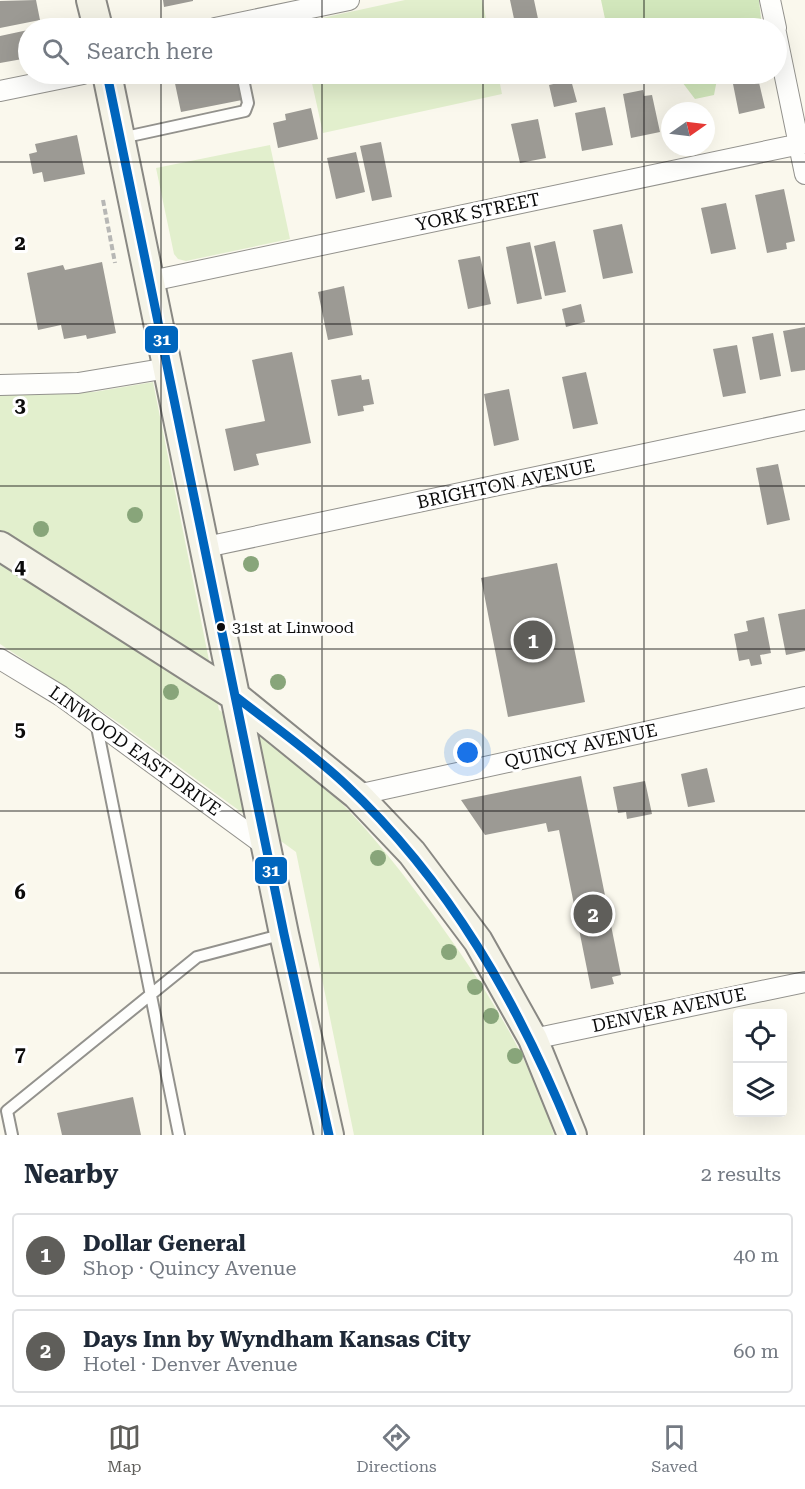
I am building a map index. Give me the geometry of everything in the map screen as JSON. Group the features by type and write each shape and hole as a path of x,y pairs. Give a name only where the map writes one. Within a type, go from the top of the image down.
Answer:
{"main road":[{"path":"92,0 96,18"},
{"path":"109,84 284,934 329,1135"},
{"path":"0,546 235,696 357,795 412,853 478,941 534,1039 572,1135"}],"street":[{"path":"268,18 349,0"},
{"path":"770,0 773,18"},
{"path":"787,78 802,143 805,174"},
{"path":"0,91 34,84"},
{"name":"YORK STREET","path":"151,281 802,143"},
{"path":"0,385 78,383 168,368"},
{"name":"BRIGHTON AVENUE","path":"206,547 805,420"},
{"name":"LINWOOD EAST DRIVE","path":"0,659 61,696 267,847"},
{"name":"QUINCY AVENUE","path":"357,795 805,697"},
{"name":"DENVER AVENUE","path":"534,1039 805,982"}],"lane":[{"path":"121,138 245,111 248,103 244,84"},
{"path":"96,722 179,1135"},
{"path":"12,1135 7,1111 197,957 284,934"}],"path":[{"path":"103,200 116,263"}],"green space":[{"path":"405,0 482,0 486,18 322,18"},
{"path":"601,0 759,0 761,18 605,18"},
{"path":"312,84 500,84 502,94 323,133"},
{"path":"684,84 716,84 714,95 695,99"},
{"path":"270,145 290,239 186,261 178,259 174,254 156,168"},
{"path":"153,382 219,710 283,752 319,781 363,826 404,875 466,962 501,1017 531,1074 554,1135 354,1135 296,852 119,723 0,644 0,393 94,392"}],"building":[{"path":"36,0 40,18 18,18 18,24 0,28 0,1"},
{"path":"163,0 193,0 193,1 164,7"},
{"path":"510,0 534,0 538,18 514,18"},
{"path":"18,32 18,60 0,63 0,36"},
{"path":"175,84 238,84 242,100 181,112"},
{"path":"572,84 577,102 554,107 549,85"},
{"path":"733,84 759,84 765,108 739,114"},
{"path":"643,90 644,96 652,95 660,132 631,138 623,94"},
{"path":"605,107 613,145 582,151 575,113"},
{"path":"311,108 318,139 278,148 273,123 286,120 285,114"},
{"path":"538,119 546,158 520,163 511,124"},
{"path":"77,135 85,174 44,182 42,172 33,174 29,154 37,152 35,144"},
{"path":"381,142 392,197 372,201 360,146"},
{"path":"356,152 365,192 336,199 327,158"},
{"path":"784,189 795,241 786,243 787,249 767,253 755,195"},
{"path":"726,203 736,249 711,254 701,208"},
{"path":"622,224 633,273 603,279 593,230"},
{"path":"555,241 566,292 545,296 534,246"},
{"path":"530,242 542,299 517,304 506,247"},
{"path":"480,256 491,304 468,309 458,260"},
{"path":"102,262 116,333 87,339 86,335 64,339 61,325 38,330 27,273 63,265 65,270"},
{"path":"344,286 353,335 328,340 318,292"},
{"path":"581,304 585,322 566,327 562,309"},
{"path":"805,327 805,370 791,372 783,331"},
{"path":"773,333 781,376 760,380 752,337"},
{"path":"737,345 746,393 723,397 713,349"},
{"path":"292,352 311,443 256,454 259,465 234,471 225,429 265,421 252,360"},
{"path":"586,372 598,424 573,429 562,377"},
{"path":"361,375 362,380 369,379 374,404 363,406 364,411 338,416 331,380"},
{"path":"509,389 519,440 494,446 484,394"},
{"path":"778,464 790,520 767,525 756,468"},
{"path":"557,563 585,702 508,717 481,578"},
{"path":"805,609 805,651 786,655 778,614"},
{"path":"764,617 771,653 760,655 762,664 751,666 749,659 739,661 734,634 748,631 746,621"},
{"path":"707,768 715,802 688,807 681,774"},
{"path":"581,776 621,975 612,977 614,984 591,989 559,830 548,832 546,823 485,835 461,800"},
{"path":"645,781 652,814 627,819 626,812 618,813 613,787"},
{"path":"133,1097 141,1135 62,1135 57,1113"}],"transit line":[{"name":"31","path":"109,84 284,934 329,1135"},
{"name":"31","path":"235,696 332,772 417,861 449,903 504,992 529,1039 572,1135"}],"place":[{"name":"31st at Linwood","path":"221,627"},
{"name":"Dollar General","path":"533,640"},
{"name":"Days Inn by Wyndham Kansas City","path":"593,914"}]}
